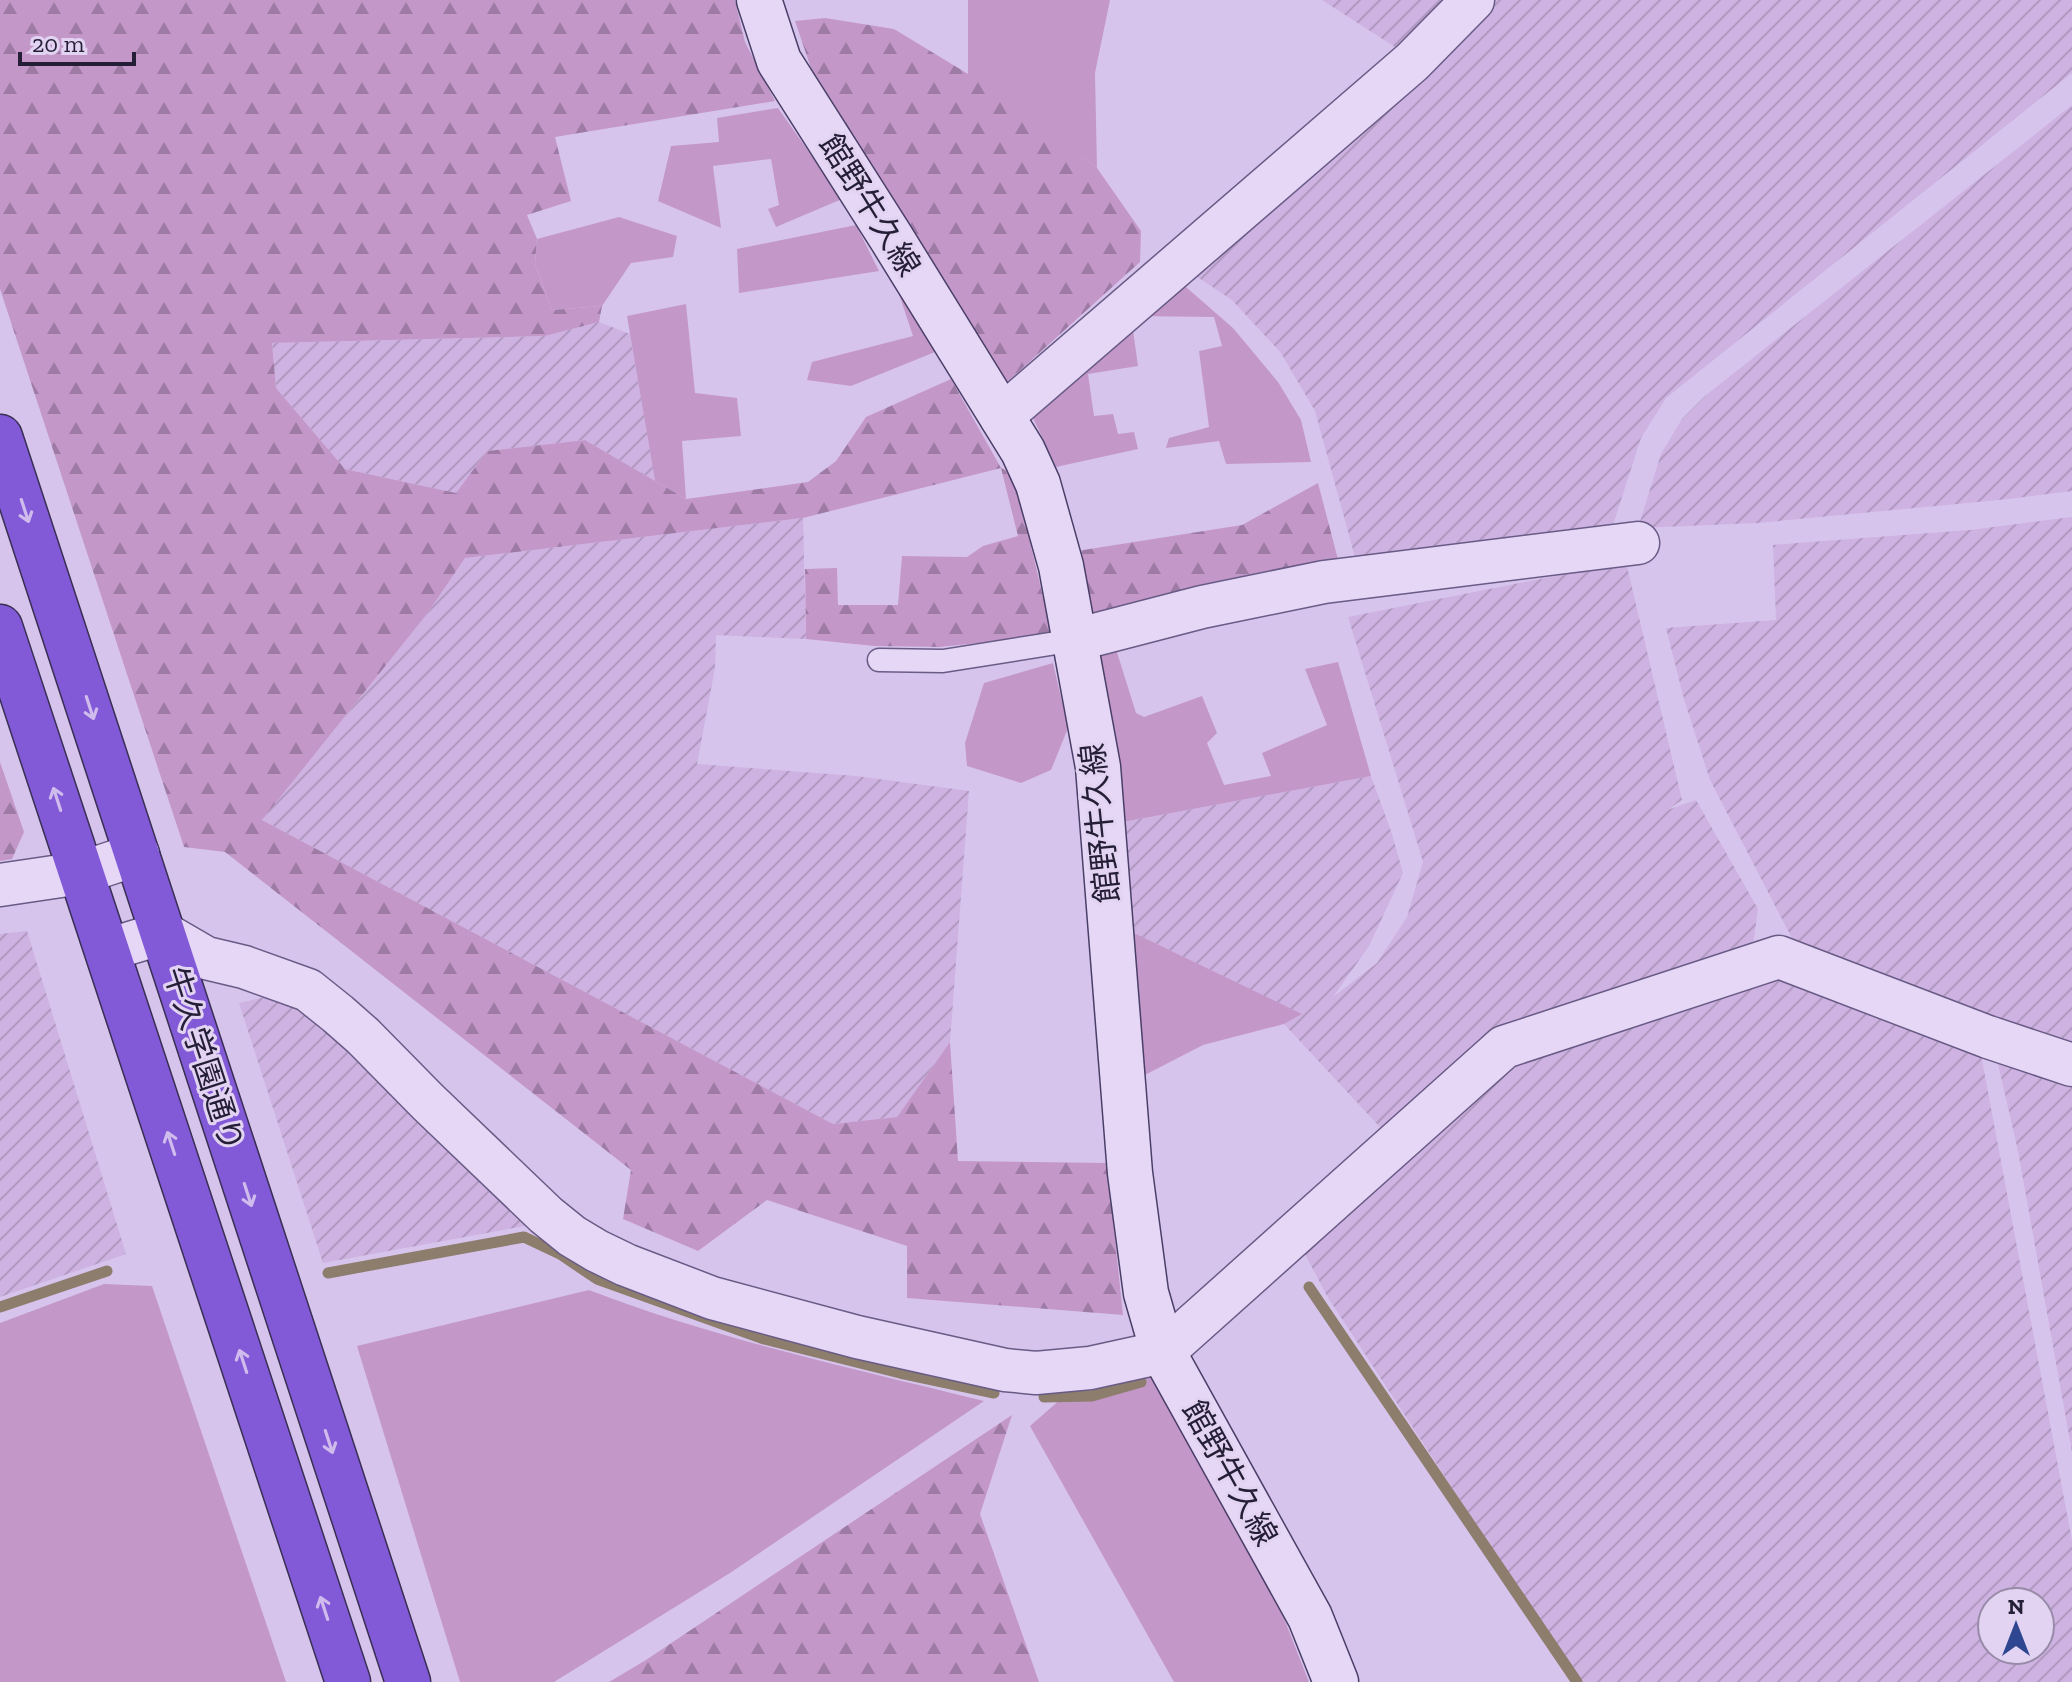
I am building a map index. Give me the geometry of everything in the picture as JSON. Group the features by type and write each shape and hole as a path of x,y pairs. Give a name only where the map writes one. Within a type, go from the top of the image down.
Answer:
{"highway":[{"name":"牛久学園通り","path":"0,437 408,1682"},
{"name":"牛久学園通り","path":"0,627 348,1682"}],"main road":[{"name":"館野牛久線","path":"759,0 779,61 1023,451 1038,484 1061,566 1098,767 1130,1173 1146,1293 1163,1352 1310,1617 1336,1682"}],"street":[{"path":"1001,417 1412,62 1473,0"},
{"path":"1075,640 1202,607 1324,582 1638,543"},
{"path":"0,885 81,873 138,854"},
{"path":"107,950 163,933 206,958 244,967 308,990 363,1036 546,1215 572,1236 626,1265 712,1298 857,1337 1005,1370 1036,1373 1090,1368 1163,1352 1504,1047 1779,957 1988,1037 2072,1065"}],"lane":[{"path":"879,660 943,661 1075,640"}],"shaded area":[{"path":"1322,0 1452,0 1398,49"},
{"path":"1494,0 2072,0 2072,73 1666,398 1641,438 1611,531 1358,568 1315,411 1281,353 1232,300 1190,272 1358,129"},
{"path":"2072,105 2072,491 1758,523 1638,528 1661,454 1682,419 1705,396"},
{"path":"599,322 630,334 655,481 585,440 487,451 456,493 345,469 276,388 272,343 545,336"},
{"path":"2072,517 2072,1051 1798,950 1710,780 1684,699 1666,628 1776,620 1773,545 1970,530"},
{"path":"803,518 806,639 716,635 715,668 697,764 856,776 969,791 950,1042 897,1117 833,1124 262,820 427,614 465,558"},
{"path":"1626,562 1682,800 1667,810 1696,800 1758,909 1753,945 1496,1040 1391,1139 1284,1024 1301,1014 1132,932 1123,822 1371,776 1403,873 1369,946 1333,997 1377,963 1407,917 1423,862 1348,617"},
{"path":"27,931 126,1254 0,1297 0,934"},
{"path":"1769,976 1980,1049 2072,1541 2072,1682 1579,1682 1327,1296 1305,1254 1517,1059"},
{"path":"270,996 282,997 319,1020 458,1161 530,1225 323,1263 239,1003"},
{"path":"1996,1055 2072,1081 2072,1452 2018,1151"}],"green space":[{"path":"0,0 735,0 745,42 775,101 555,137 571,201 527,215 537,239 535,264 552,310 602,306 599,322 545,336 272,343 276,388 345,469 456,493 487,451 585,440 686,499 808,482 836,461 866,417 951,379 1001,468 803,518 465,558 427,614 262,820 833,1124 897,1117 950,1042 958,1161 1107,1163 1123,1315 907,1298 907,1246 767,1200 698,1251 623,1219 631,1170 225,852 184,847 0,289"},
{"path":"968,0 1110,0 1095,73 1097,168 968,74"},
{"path":"825,18 894,29 978,80 1097,168 1141,231 1140,262 1007,382 818,89 795,21"},
{"path":"778,108 842,199 776,227 768,209 779,205 771,159 713,166 721,228 658,201 671,146 719,142 717,118"},
{"path":"619,217 677,236 673,257 631,263 602,306 552,310 535,264 537,239"},
{"path":"856,225 879,271 739,293 737,249"},
{"path":"894,279 935,352 851,386 807,380 812,362 913,336"},
{"path":"1179,281 1233,328 1278,382 1301,420 1311,462 1226,464 1219,441 1166,448 1169,438 1209,427 1199,351 1222,346 1214,317 1135,316"},
{"path":"686,304 695,393 737,398 741,436 682,441 686,499 655,481 627,316"},
{"path":"1132,323 1138,366 1088,374 1094,416 1113,414 1118,434 1134,432 1138,449 1056,467 1026,403"},
{"path":"1001,468 1014,474 1052,635 940,647 874,646 806,639 805,569 837,568 838,605 898,605 902,556 967,557 983,546 1018,536"},
{"path":"1318,483 1340,567 1091,623 1077,551 1242,525"},
{"path":"1115,646 1136,713 1144,717 1202,696 1217,733 1207,743 1224,785 1271,776 1262,753 1327,725 1305,669 1338,662 1371,776 1123,822 1089,654"},
{"path":"1053,663 1068,728 1051,770 1021,783 967,766 965,743 984,683"},
{"path":"0,762 24,832 12,859 0,861"},
{"path":"1132,932 1302,1014 1284,1024 1203,1045 1137,1079"},
{"path":"104,1284 152,1286 286,1682 0,1682 0,1323"},
{"path":"589,1290 735,1338 984,1401 730,1573 554,1682 460,1682 357,1346"},
{"path":"1152,1372 1283,1616 1309,1682 1174,1682 1030,1426 1062,1398 1066,1387"},
{"path":"1012,1415 980,1514 1039,1682 609,1682 646,1660"}],"waterway":[{"path":"328,1273 524,1237 560,1254 597,1279 764,1339 994,1393"},
{"path":"0,1307 107,1271"},
{"path":"1309,1287 1577,1682"},
{"path":"1044,1397 1092,1396 1141,1382"}]}
